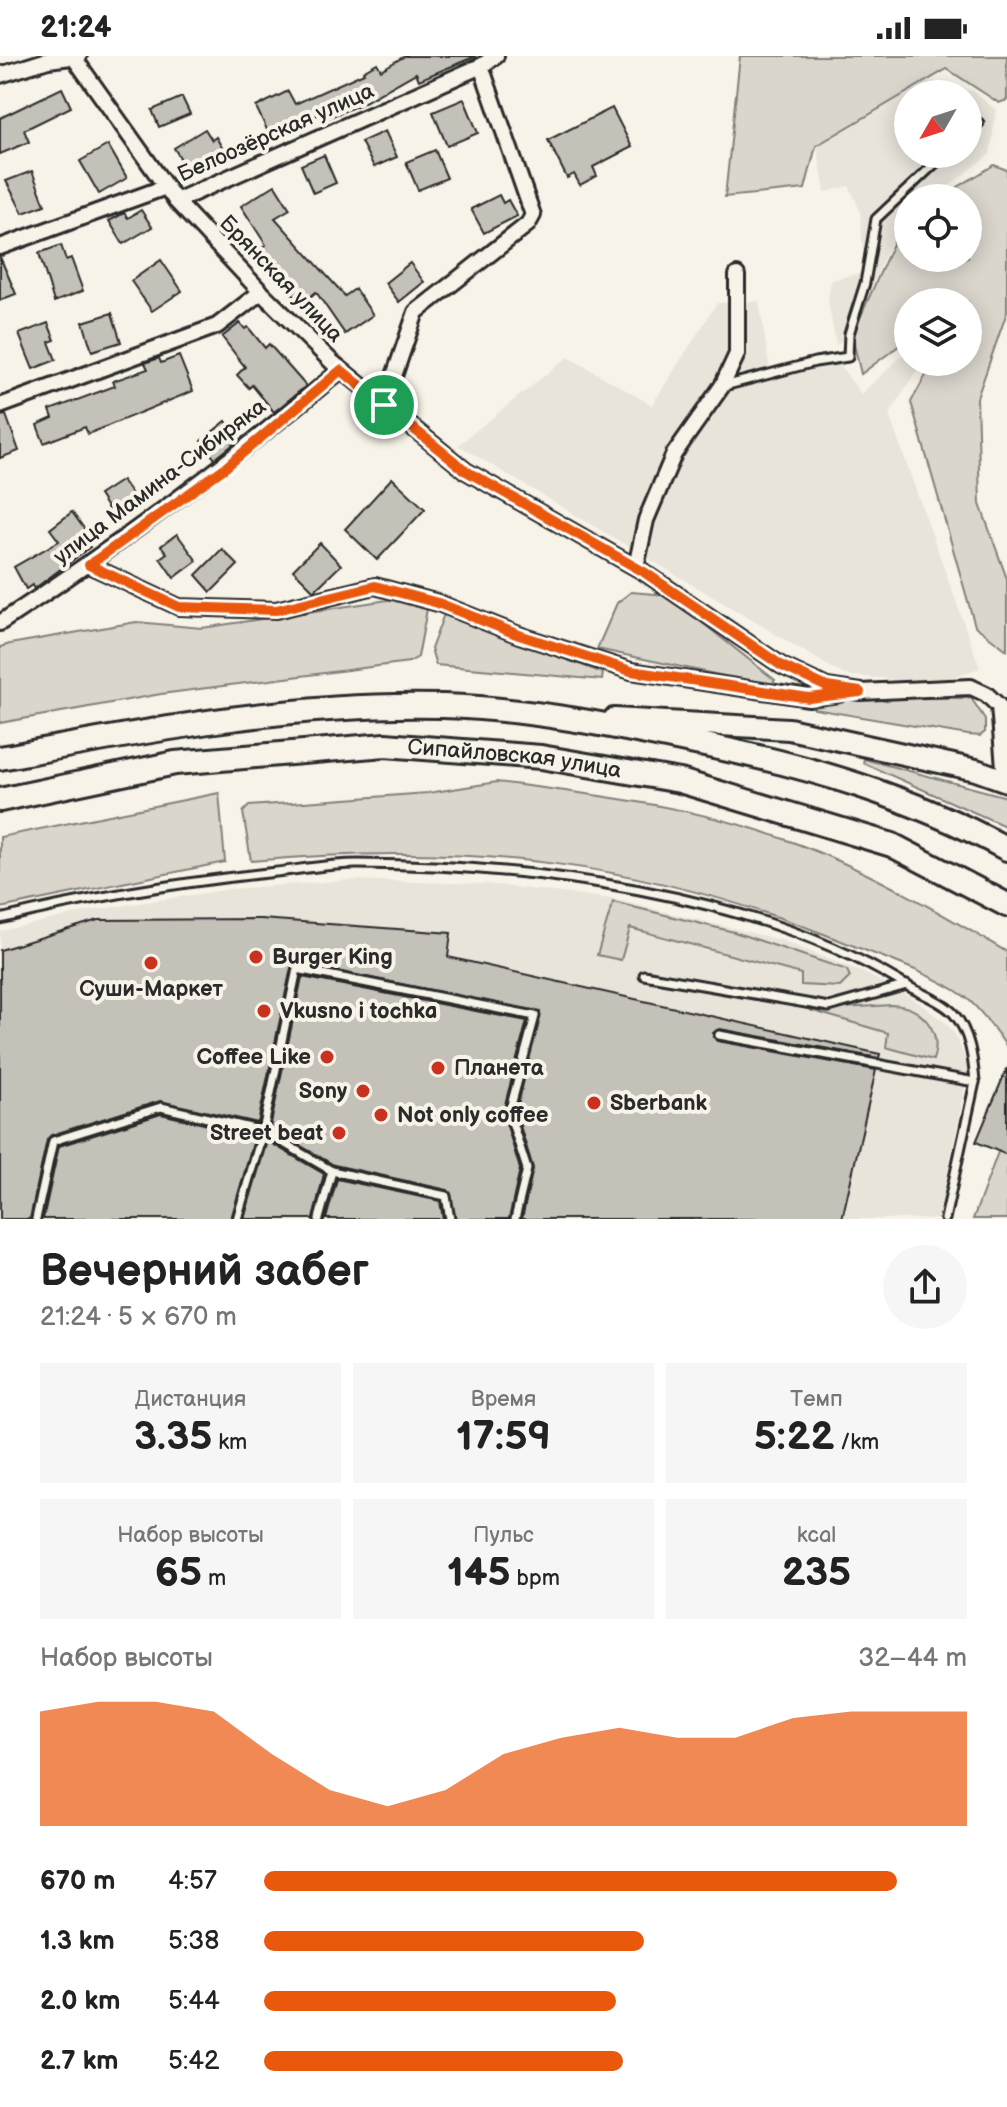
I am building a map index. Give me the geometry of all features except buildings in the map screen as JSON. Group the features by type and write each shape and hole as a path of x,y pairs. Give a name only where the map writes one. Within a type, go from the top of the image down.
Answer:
{"main road":[{"name":"Сипайловская улица","path":"0,758 167,727 313,710 441,706 563,716 790,762 888,793 1007,849"},
{"path":"563,716 789,729 976,770 1006,781"},
{"name":"Сипайловская улица","path":"0,800 175,763 385,745 541,757 680,781 892,845 1007,905"}],"street":[{"name":"Белоозёрская улица","path":"176,201 481,66 496,56"},
{"path":"0,75 48,60 77,57"},
{"name":"Брянская улица","path":"77,57 176,201 261,292 341,370 384,405 466,471 636,567 782,666 827,687 860,692"},
{"path":"384,405 416,312 528,224 533,215 481,66"},
{"name":"Белоозёрская улица","path":"0,247 166,187"},
{"path":"636,567 646,520 674,454 722,386 737,354 737,275"},
{"path":"0,406 217,326 261,292"},
{"name":"улица Мамина-Сибиряка","path":"0,623 89,565 226,467 341,370"},
{"path":"89,565 179,607 276,610 375,586 438,603 519,635 631,671 809,698 860,692 971,687 986,694 999,706 1006,781"}],"lane":[{"path":"722,386 848,357 849,334 865,283 876,219 930,168"},
{"path":"0,919 154,886 355,864 479,870 608,884 742,915 866,961 953,1012 966,1035 974,1059 975,1082 945,1219"},
{"path":"237,1219 263,1131 297,969 535,1016 509,1113 527,1169 515,1219"},
{"path":"644,975 829,1007 907,985"},
{"path":"719,1035 975,1082"},
{"path":"36,1219 53,1141 161,1107 263,1131 332,1171 446,1196 450,1219"},
{"path":"319,1219 332,1171"}],"shaded area":[{"path":"740,56 1007,56 1007,100 999,103 982,92 982,80 964,80 947,69 928,80 894,80 894,100 816,146 805,189 725,197"},
{"path":"982,98 996,110 990,154 982,160"},
{"path":"894,102 894,168 972,168 952,184 894,184 894,235 850,335 836,345 828,301 831,280 861,273 864,265 860,210 849,186 825,192 817,147"},
{"path":"994,165 1007,170 1007,312 977,398 980,504 1007,579 1007,650 975,626 911,402 925,376 982,376 982,288 894,288 894,349 861,374 852,336 894,241 894,272 982,272 982,184 963,184"},
{"path":"759,301 770,370 834,357 861,394 894,363 894,376 913,376 889,415 980,668 933,683 844,675 458,445 568,357 652,405 717,303"},
{"path":"631,592 667,595 775,680 771,686 597,649 617,603"},
{"path":"401,598 427,609 418,657 409,662 161,694 0,723 0,647 136,622 202,628"},
{"path":"444,614 603,673 602,680 436,665 431,649"},
{"path":"865,698 971,698 985,719 985,732 980,736 968,735 814,709 813,704"},
{"path":"864,759 1007,797 1007,827 863,763"},
{"path":"497,782 648,804 722,820 823,854 904,893 1007,952 1007,1047 970,1001 937,980 774,916 701,893 628,876 555,864 482,857 330,855 251,861 243,812 249,806 428,793"},
{"path":"219,793 225,862 0,908 0,837"},
{"name":"Планета","path":"349,880 487,884 613,899 781,940 862,972 911,997 945,1022 955,1034 969,1068 938,1219 0,1219 0,931 94,910 231,889"},
{"path":"613,902 734,932 847,970 850,977 840,987 801,985 801,974 630,928 621,960 597,955"},
{"path":"892,1005 912,1010 928,1022 935,1039 933,1060 886,1047 888,1033 810,1010"},
{"path":"1007,1128 1007,1219 973,1219"}],"place":[{"name":"Burger King","path":"256,957"},
{"name":"Суши-Маркет","path":"151,963"},
{"name":"Vkusno i tochka","path":"264,1011"},
{"name":"Coffee Like","path":"327,1057"},
{"name":"Планета","path":"438,1068"},
{"name":"Sony","path":"363,1091"},
{"name":"Sberbank","path":"594,1103"},
{"name":"Not only coffee","path":"381,1115"},
{"name":"Street beat","path":"339,1133"}],"route":[{"path":"341,370 384,405 466,471 644,572 782,666 827,687 860,692 809,698 631,671 519,635 438,603 375,586 276,610 179,607 89,565 226,467 341,370"}]}
